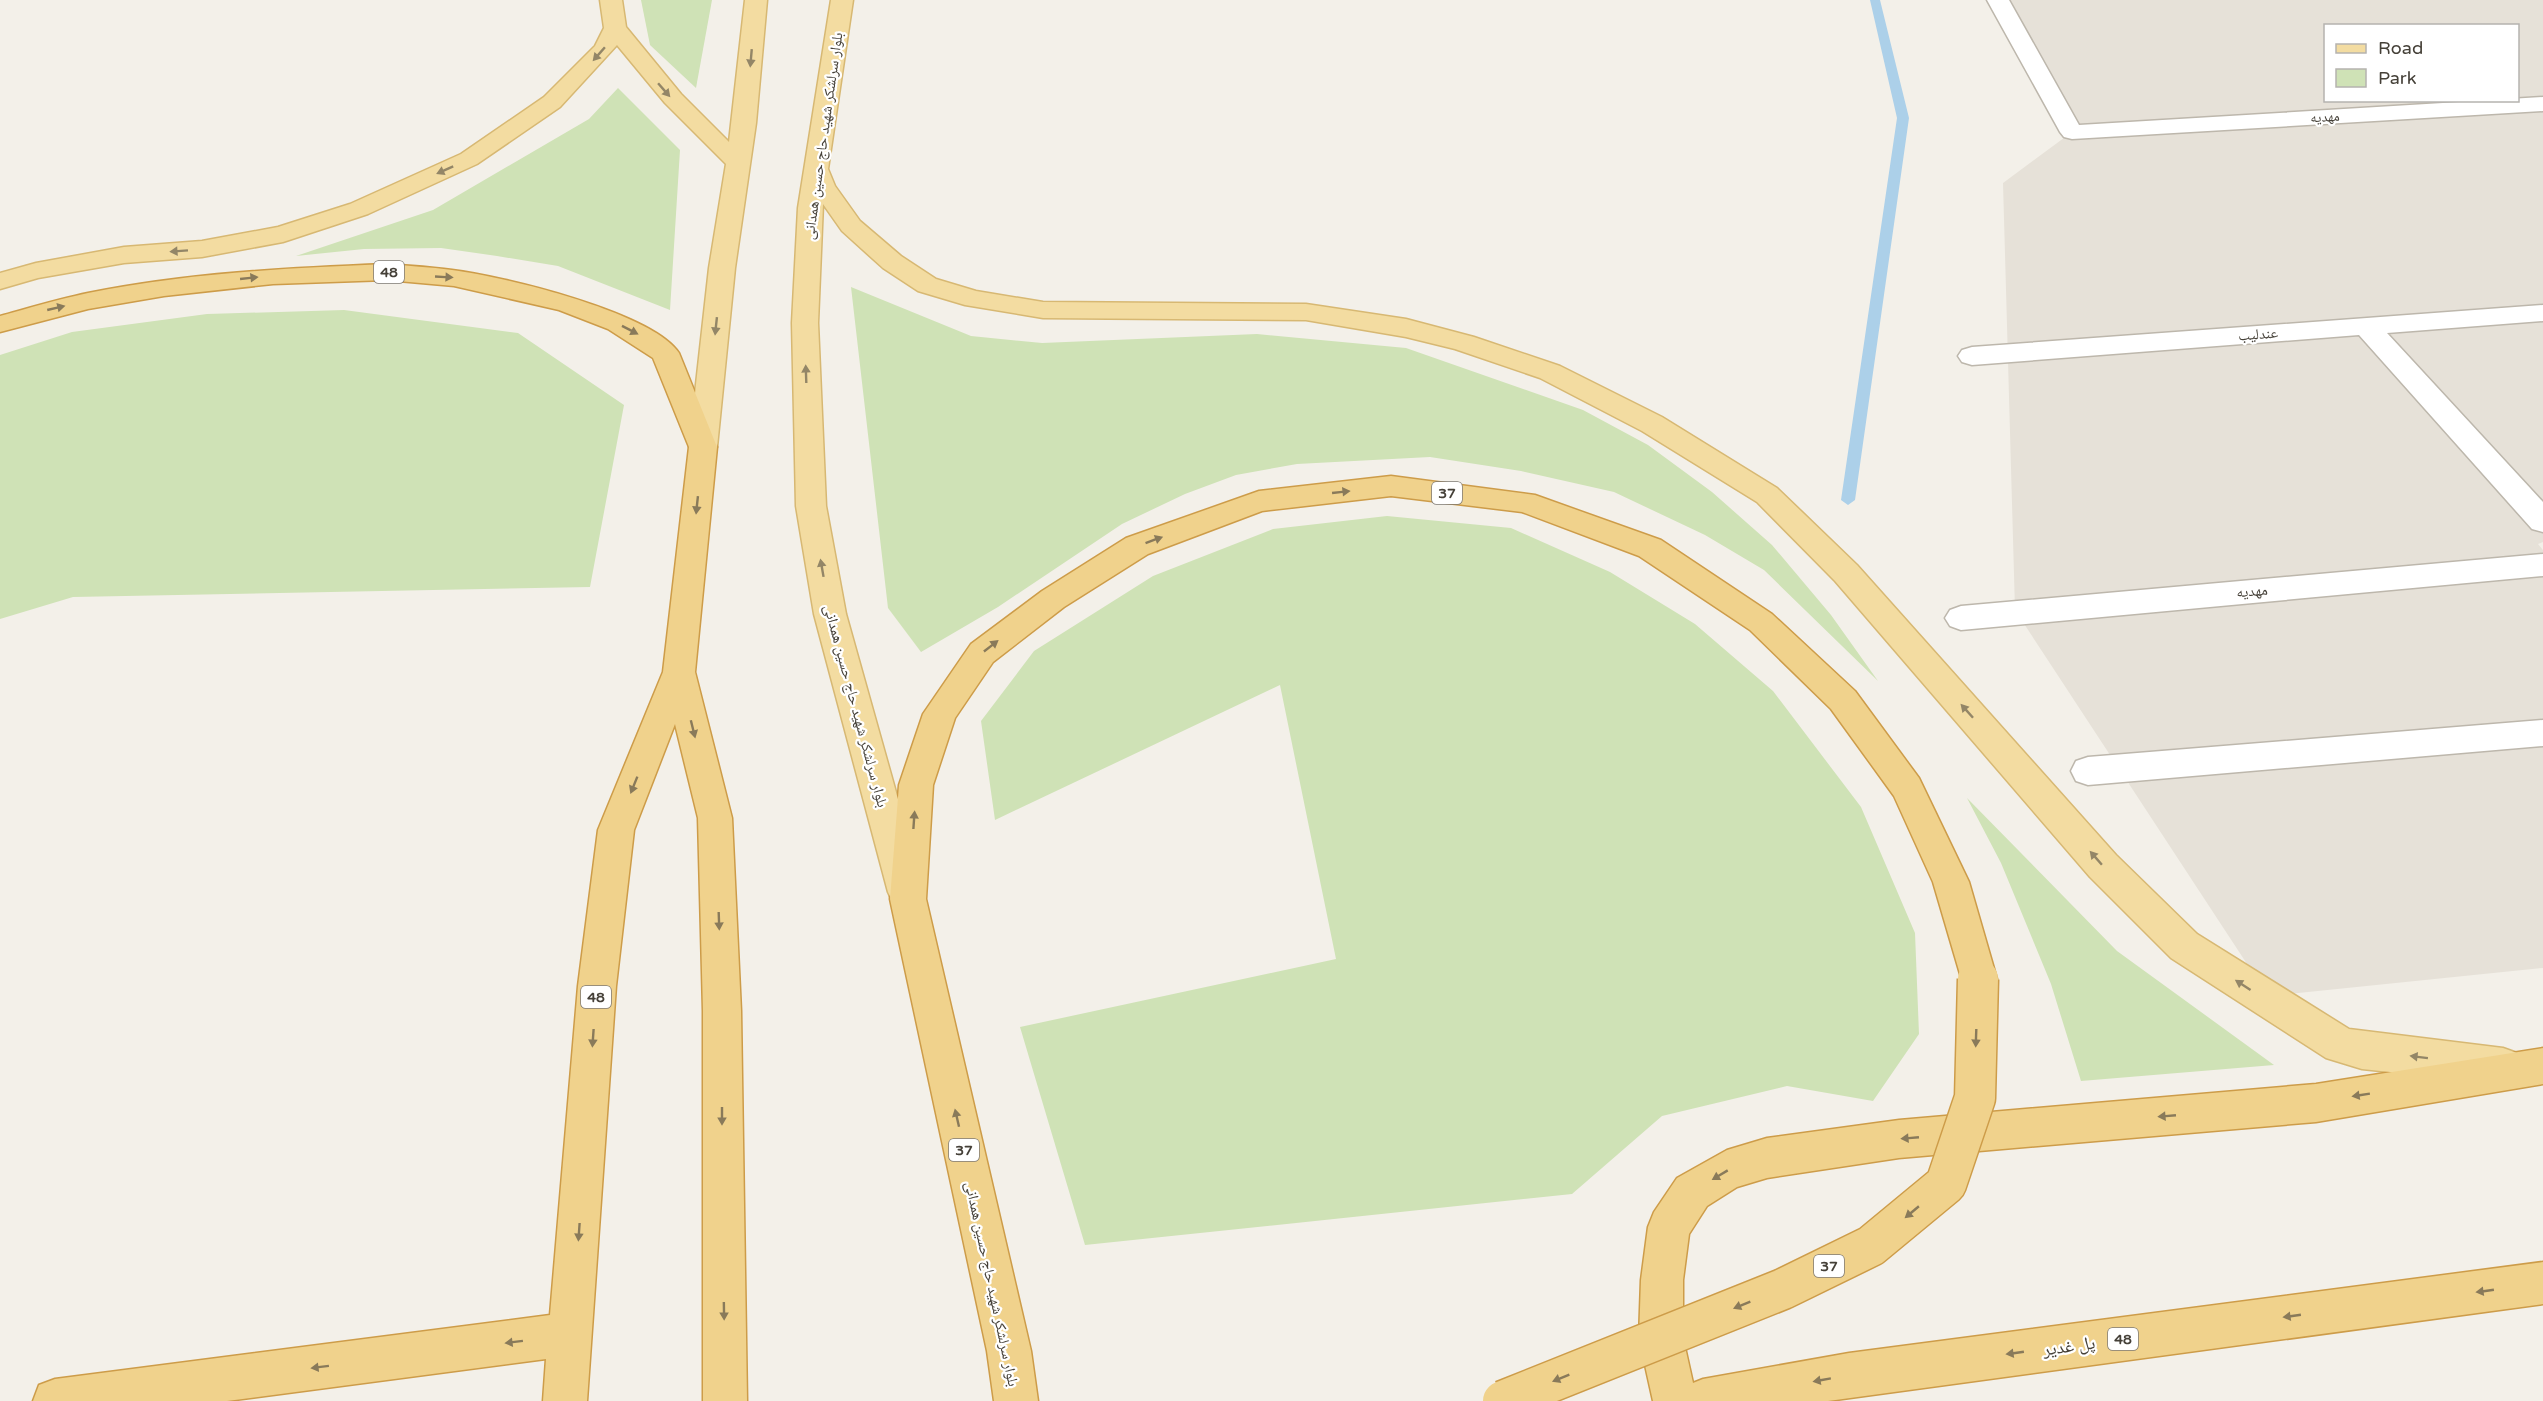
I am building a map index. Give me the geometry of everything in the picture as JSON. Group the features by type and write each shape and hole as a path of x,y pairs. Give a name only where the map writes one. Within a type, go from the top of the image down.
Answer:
{"highway":[{"name":"48","path":"0,324 127,294 273,276 387,272 454,278 537,296 592,312 653,344 665,353 703,447 680,672 616,830 597,986 572,1334 565,1401"},
{"name":"37","path":"908,899 916,785 940,714 982,653 1053,599 1137,546 1259,501 1391,486 1525,502 1650,548 1761,622 1843,700 1907,788 1951,882 1978,980 1975,1098 1946,1184 1871,1246 1783,1289 1503,1401"},
{"path":"680,672 715,818 722,1011 725,1401"},
{"name":"بلوار سرلشکر شهید حاج حسین همدانی","path":"908,899 1009,1351 1016,1401"},
{"path":"1675,1401 1661,1338 1662,1281 1669,1227 1692,1192 1726,1170 1767,1158 1899,1139 2316,1103 2542,1066"},
{"name":"پل غدیر","path":"1703,1401 1849,1375 2543,1283"},
{"path":"55,1401 572,1334"}],"main road":[{"path":"612,0 615,28 645,69 683,112 738,163"},
{"path":"703,447 722,268 738,163 756,0"},
{"name":"بلوار سرلشکر شهید حاج حسین همدانی","path":"842,0 810,208 805,323 811,506 830,614 908,899"},
{"path":"0,281 36,271 124,255 202,249 283,234 358,209 469,159 552,102 604,49 615,28"},
{"path":"817,170 823,186 851,226 892,262 927,285 974,298 1043,310 1256,310 1306,312 1356,318 1464,343 1550,372 1578,385 1701,452 1767,495 1846,573 2103,866 2184,946 2340,1045 2362,1051 2507,1067 2542,1066"}],"street":[{"name":"مهدیه","path":"1998,0 2072,132 2543,104"},
{"name":"عندلیب","path":"1972,356 2543,313"},
{"path":"2365,326 2543,521"},
{"name":"مهدیه","path":"1961,618 2543,565"},
{"path":"2088,771 2543,733"}],"shaded area":[{"path":"2001,0 2543,0 2543,542 2538,544 2543,550 2543,968 2268,996 2015,610 2003,183 2072,132"}],"green space":[{"path":"641,0 712,0 696,88 650,45"},
{"path":"618,88 680,150 670,310 558,266 497,256 441,248 364,249 296,256 433,210 589,119"},
{"path":"851,287 971,336 1042,343 1257,334 1406,348 1583,410 1648,445 1712,492 1772,545 1831,615 1878,681 1764,570 1705,535 1614,492 1521,471 1430,457 1297,464 1236,475 1185,494 1122,524 998,607 921,652 888,608"},
{"path":"344,310 518,333 624,405 590,587 73,597 0,619 0,355 72,332 207,314"},
{"path":"1387,516 1511,528 1610,572 1695,624 1773,691 1861,807 1915,933 1919,1034 1873,1101 1787,1086 1662,1116 1572,1194 1085,1245 1020,1027 1336,959 1280,685 995,820 981,721 1034,651 1153,576 1273,529"},
{"path":"1967,798 2117,951 2274,1065 2081,1081 2051,984 2001,863"}],"waterway":[{"path":"1848,500 1903,118 1875,0"}]}
